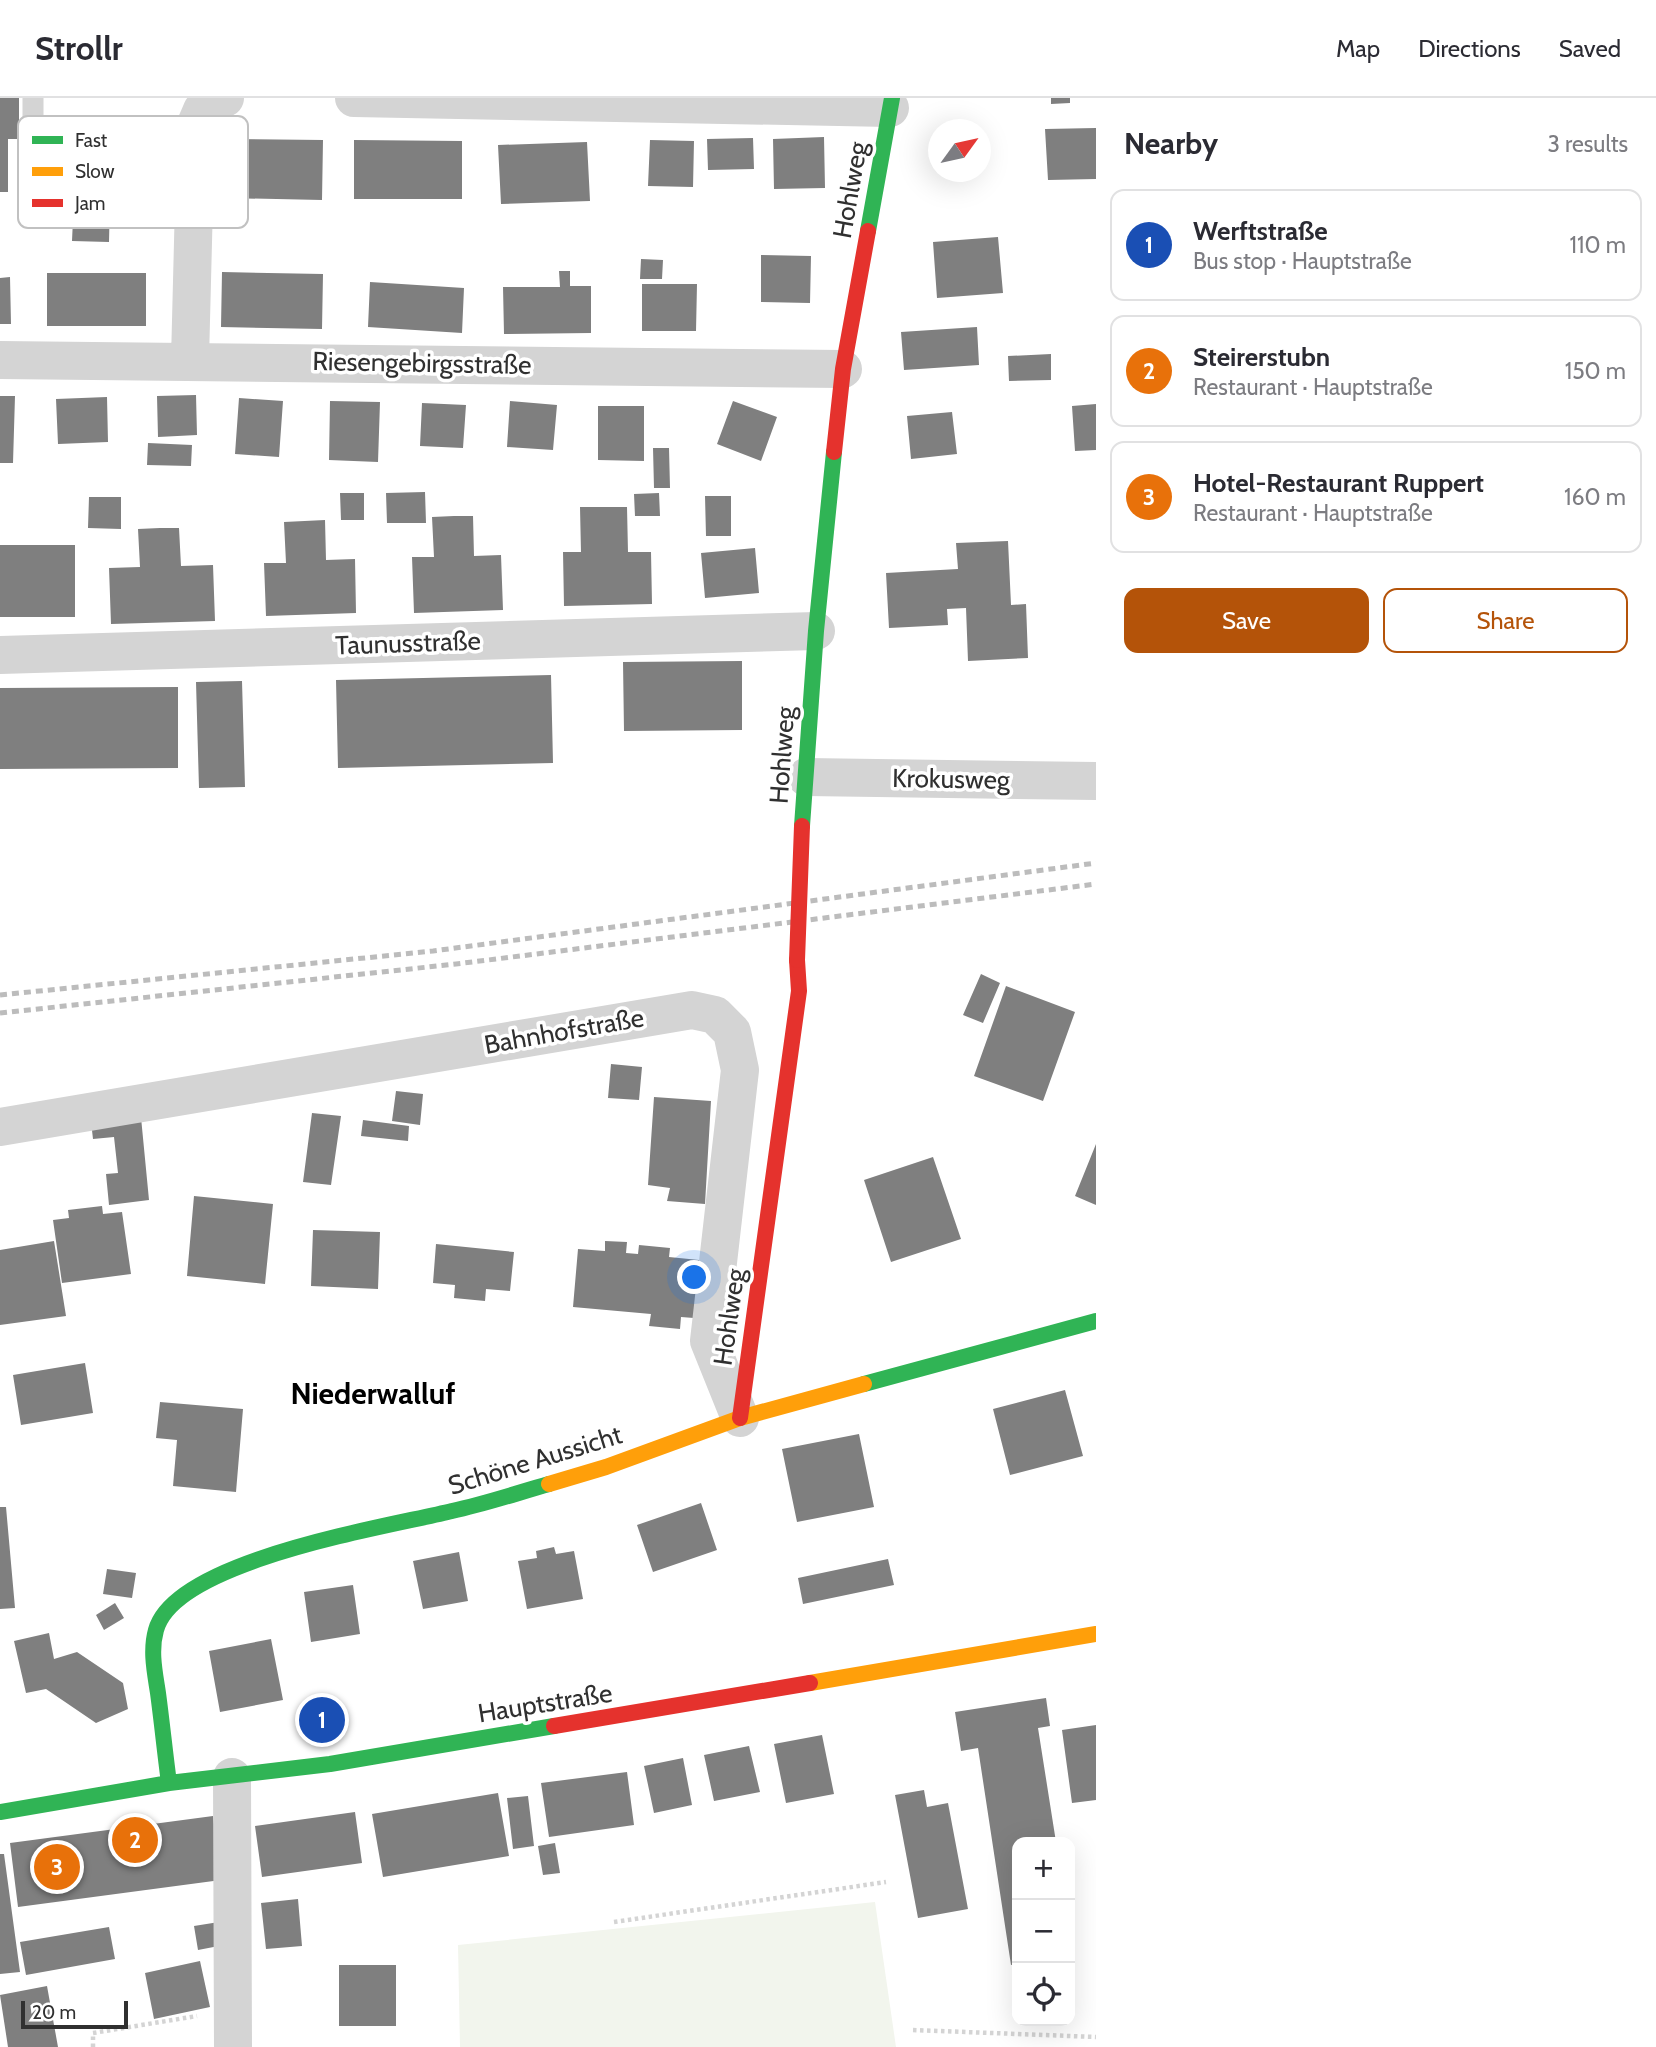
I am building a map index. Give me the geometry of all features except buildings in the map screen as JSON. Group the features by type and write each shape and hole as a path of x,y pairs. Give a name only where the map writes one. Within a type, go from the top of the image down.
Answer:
{"street":[{"path":"199,116 202,110 225,98"},
{"path":"354,98 891,103"},
{"name":"Hohlweg","path":"740,1418 799,991 797,960 802,826 816,631 843,369 891,103"},
{"path":"190,360 194,228"},
{"name":"Riesengebirgsstraße","path":"0,360 843,369"},
{"name":"Taunusstraße","path":"0,655 816,631"},
{"name":"Krokusweg","path":"806,777 1096,781"},
{"name":"Bahnhofstraße","path":"0,1127 692,1010 715,1015 732,1032 740,1070 709,1341 740,1418"},
{"name":"Schöne Aussicht","path":"169,1783 153,1653 156,1629 168,1608 191,1590 242,1564 288,1550 480,1504 606,1467 740,1418 1096,1321"},
{"name":"Hauptstraße","path":"0,1812 169,1783 330,1764 1096,1634"},
{"path":"232,1777 233,2029"}],"lane":[{"path":"33,98 33,116"}],"path":[{"path":"614,1922 886,1882"},
{"path":"93,2047 93,2033 233,2029"},
{"path":"913,2030 1096,2038"}],"shaded area":[{"path":"875,1902 896,2047 460,2047 458,1945"}],"railway":[{"path":"0,995 433,951 1096,863"},
{"path":"0,1013 456,964 1096,884"}],"traffic: fast":[{"path":"868,231 892,98"},
{"path":"802,826 816,631 834,452"},
{"path":"864,1384 1096,1321"},
{"path":"169,1783 153,1654 156,1630 172,1605 201,1584 287,1550 464,1508 549,1484"},
{"path":"0,1812 169,1783 330,1764 554,1726"}],"traffic: slow":[{"path":"549,1484 606,1467 740,1418 864,1384"},
{"path":"810,1683 1096,1634"}],"traffic: jam":[{"path":"834,452 843,369 868,231"},
{"path":"797,960 802,826"},
{"path":"740,1418 799,991 797,960"},
{"path":"554,1726 810,1683"}],"place":[{"name":"Werftstraße","path":"322,1720"},
{"name":"Steirerstubn","path":"135,1840"},
{"name":"Hotel-Restaurant Ruppert","path":"57,1867"}],"district":[{"name":"Niederwalluf","path":"373,1393"}]}
